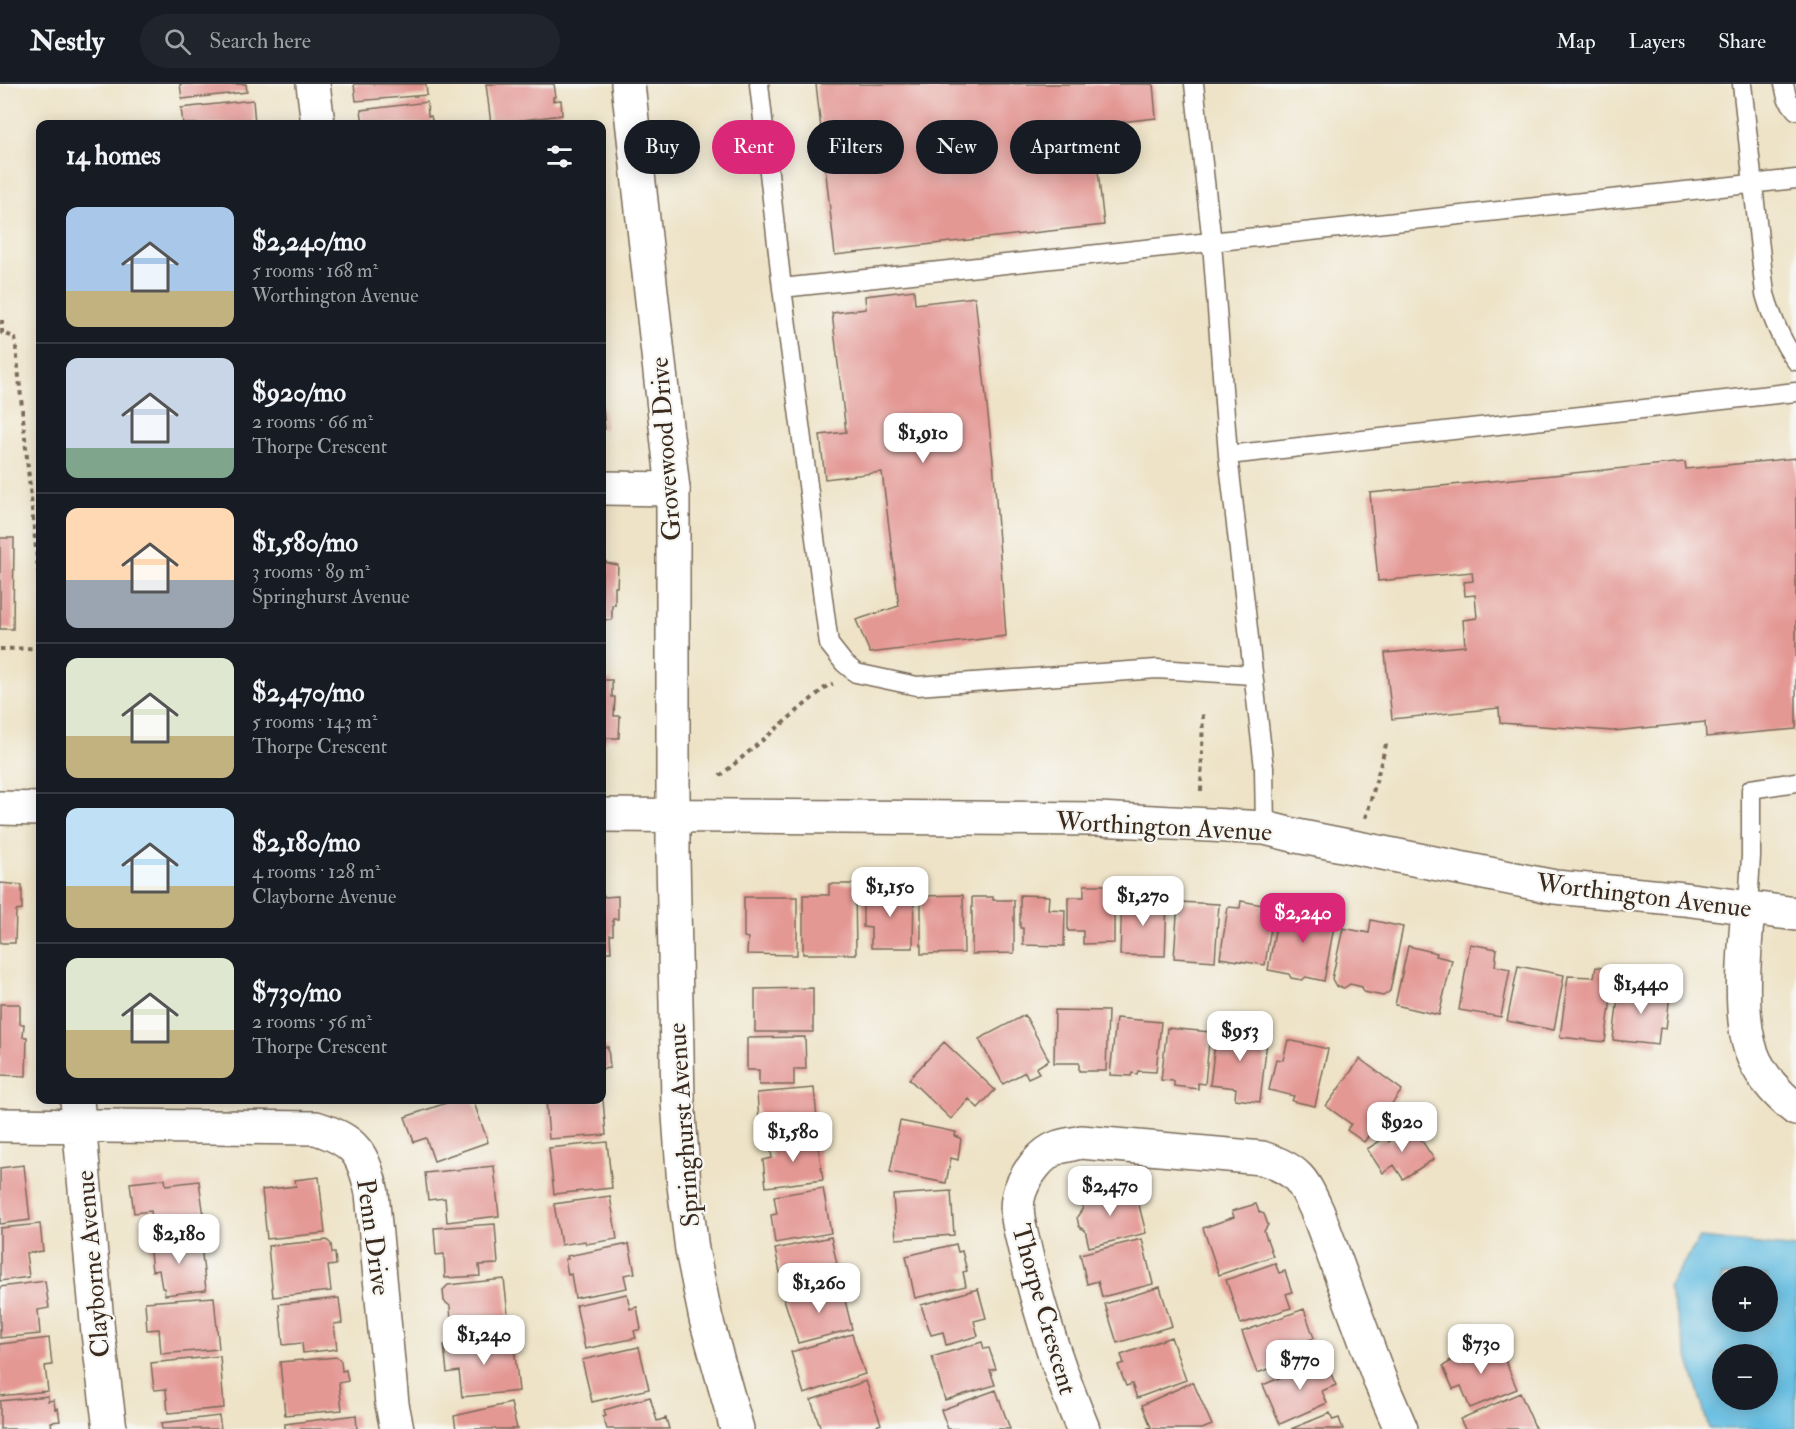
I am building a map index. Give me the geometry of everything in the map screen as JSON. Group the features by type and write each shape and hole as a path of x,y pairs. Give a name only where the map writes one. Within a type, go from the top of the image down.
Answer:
{"street":[{"path":"313,84 318,120"},
{"name":"Grovewood Drive","path":"628,84 673,489 673,815"},
{"path":"606,488 673,489"},
{"path":"0,808 36,809"},
{"name":"Worthington Avenue","path":"606,815 1098,819 1265,828 1555,888 1684,899 1794,913"},
{"name":"Springhurst Avenue","path":"673,815 678,1101 684,1185 692,1251 706,1319 737,1429"},
{"path":"1748,908 1744,971 1747,1034 1755,1061 1763,1075 1796,1109"},
{"name":"Penn Drive","path":"0,1125 78,1112 316,1128 337,1135 355,1147 367,1170 372,1193 392,1404 397,1429"},
{"name":"Clayborne Avenue","path":"78,1112 98,1333 110,1429"},
{"name":"Thorpe Crescent","path":"1083,1429 1063,1380 1034,1288 1017,1213 1020,1192 1040,1159 1057,1147 1081,1142 1262,1158 1281,1164 1297,1175 1306,1187 1318,1214 1401,1429"}],"lane":[{"path":"759,84 782,288 829,644 844,663 856,673 917,686 1157,669 1253,675"},
{"path":"1194,84 1212,243 1228,455 1264,768 1265,828"},
{"path":"1742,84 1765,294 1770,314 1780,336 1796,361"},
{"path":"1784,84 1788,98 1796,110"},
{"path":"782,288 1796,179"},
{"path":"1228,455 1796,392"},
{"path":"1748,908 1751,856 1750,789 1796,782"}],"path":[{"path":"2,320 2,333 15,337 36,549"},
{"path":"0,649 36,648"},
{"path":"720,776 827,687 856,673"},
{"path":"1201,791 1203,711"},
{"path":"1366,818 1387,741"}],"water":[{"path":"1700,1238 1796,1248 1796,1429 1709,1429 1668,1287"}],"building":[{"path":"180,84 246,84 247,92 182,99"},
{"path":"354,84 426,84 427,95 356,101"},
{"path":"486,84 554,84 556,97 553,97 553,101 561,100 562,115 523,120 490,120"},
{"path":"816,84 1153,84 1156,118 1010,120 1010,174 1098,174 1104,225 835,255 826,174 904,174 904,120 820,120"},
{"path":"253,100 255,120 182,120 181,108"},
{"path":"427,102 428,116 431,116 432,120 362,120 361,110"},
{"path":"914,290 915,304 975,297 993,460 1006,636 870,653 856,620 899,606 882,472 825,479 820,435 846,432 832,313 866,309 865,296"},
{"path":"1796,458 1796,729 1706,737 1705,722 1613,731 1500,723 1499,708 1392,719 1385,653 1465,646 1463,620 1477,618 1475,595 1465,596 1464,582 1473,581 1472,572 1378,581 1370,493 1685,462 1686,469"},
{"path":"0,538 14,538 13,629 0,629"},
{"path":"606,562 618,565 612,620 606,620"},
{"path":"606,680 612,680 612,697 615,697 614,716 620,716 619,738 606,738"},
{"path":"0,883 22,885 22,910 16,911 15,943 0,943"},
{"path":"829,884 855,884 856,954 803,954 803,895 829,895"},
{"path":"1084,885 1114,885 1114,943 1083,944 1083,931 1068,931 1068,897 1084,897"},
{"path":"889,887 914,887 913,948 871,948 871,928 863,927 863,894 889,894"},
{"path":"963,895 964,953 921,954 921,896"},
{"path":"1020,895 1049,896 1048,909 1065,910 1064,946 1023,945 1023,928 1020,928"},
{"path":"618,896 618,919 613,919 613,935 610,935 611,952 606,952 606,897"},
{"path":"1122,896 1167,901 1165,956 1120,955"},
{"path":"744,897 797,897 797,955 747,954 748,938 744,937"},
{"path":"972,897 1014,900 1014,953 972,954"},
{"path":"1241,901 1263,905 1261,912 1273,913 1265,965 1220,958 1228,907 1240,908"},
{"path":"1178,902 1219,904 1215,961 1174,958"},
{"path":"1307,905 1337,910 1324,981 1306,977 1302,980 1291,978 1289,974 1268,970 1278,914 1304,919"},
{"path":"1371,920 1403,927 1390,991 1383,996 1364,992 1362,987 1350,984 1344,988 1336,986 1332,979 1343,928 1369,933"},
{"path":"1470,944 1497,949 1495,966 1510,969 1501,1017 1459,1010"},
{"path":"1408,946 1437,953 1436,956 1452,960 1439,1015 1395,1005"},
{"path":"1518,966 1564,975 1554,1030 1507,1021"},
{"path":"1596,967 1615,970 1605,1042 1560,1037 1568,976 1594,977"},
{"path":"1644,986 1664,988 1664,994 1670,994 1666,1029 1660,1028 1658,1045 1613,1040 1619,988 1643,990"},
{"path":"813,988 813,1032 755,1032 755,989"},
{"path":"0,1004 20,1004 20,1024 24,1024 23,1037 27,1037 26,1076 0,1075"},
{"path":"1055,1010 1108,1011 1106,1071 1079,1071 1079,1063 1054,1063"},
{"path":"1025,1015 1049,1060 1036,1068 1039,1073 1028,1078 1025,1072 1003,1084 979,1039"},
{"path":"1116,1018 1161,1022 1156,1072 1138,1071 1137,1074 1132,1073 1131,1076 1110,1075"},
{"path":"1217,1027 1268,1032 1260,1102 1235,1099 1236,1088 1210,1085"},
{"path":"1167,1028 1210,1032 1205,1084 1198,1083 1198,1089 1174,1086 1174,1081 1161,1080"},
{"path":"805,1037 806,1069 794,1069 794,1085 759,1085 759,1070 747,1070 747,1038"},
{"path":"1288,1040 1328,1049 1315,1106 1292,1101 1294,1096 1269,1090 1276,1059 1283,1060"},
{"path":"944,1042 995,1090 978,1108 969,1099 951,1119 909,1079"},
{"path":"606,1047 608,1047 610,1068 606,1068"},
{"path":"1360,1059 1402,1090 1364,1142 1347,1130 1351,1124 1326,1106"},
{"path":"814,1088 818,1129 760,1134 757,1093"},
{"path":"443,1104 474,1104 488,1142 434,1161 426,1138 414,1142 405,1117"},
{"path":"546,1104 603,1104 606,1135 549,1139"},
{"path":"900,1121 956,1132 955,1136 961,1138 958,1160 951,1158 946,1183 890,1172"},
{"path":"1412,1126 1434,1159 1403,1179 1394,1165 1383,1173 1367,1149 1386,1137 1389,1142"},
{"path":"817,1138 823,1180 766,1187 763,1160 772,1158 770,1144"},
{"path":"607,1142 612,1188 554,1194 549,1148"},
{"path":"24,1165 30,1220 0,1224 0,1168"},
{"path":"494,1166 499,1216 447,1222 445,1198 428,1200 425,1173"},
{"path":"319,1177 325,1233 267,1239 262,1190 296,1186 295,1180"},
{"path":"165,1179 166,1185 199,1181 206,1231 154,1237 151,1211 134,1213 130,1183"},
{"path":"823,1188 831,1233 775,1243 771,1215 777,1214 774,1196"},
{"path":"1135,1189 1146,1233 1089,1247 1085,1230 1079,1227 1077,1217 1083,1208 1080,1195 1101,1190 1103,1197"},
{"path":"951,1191 954,1235 896,1239 893,1195"},
{"path":"610,1196 617,1239 561,1245 554,1204"},
{"path":"1256,1204 1259,1212 1264,1214 1268,1225 1264,1231 1273,1256 1219,1275 1203,1228 1234,1217 1232,1211"},
{"path":"40,1224 43,1251 26,1253 29,1277 0,1281 0,1228"},
{"path":"495,1224 498,1264 479,1265 480,1276 445,1278 444,1254 436,1255 434,1228"},
{"path":"200,1237 206,1290 165,1295 159,1270 152,1271 149,1243"},
{"path":"831,1237 840,1278 784,1291 775,1249"},
{"path":"1142,1239 1153,1284 1102,1297 1098,1281 1087,1284 1080,1254"},
{"path":"327,1240 331,1244 332,1253 335,1253 336,1265 328,1266 331,1291 273,1297 268,1246"},
{"path":"629,1244 635,1273 624,1275 627,1288 575,1298 571,1274 568,1275 565,1259 568,1259 567,1256"},
{"path":"956,1244 958,1252 962,1251 967,1271 963,1272 966,1286 915,1298 906,1256"},
{"path":"1275,1263 1279,1273 1285,1271 1292,1292 1286,1294 1291,1308 1241,1324 1226,1280"},
{"path":"504,1279 510,1332 452,1339 450,1306 444,1301 443,1290 448,1285"},
{"path":"45,1281 49,1308 38,1310 40,1334 0,1338 0,1287"},
{"path":"841,1284 852,1329 798,1343 784,1299"},
{"path":"1160,1287 1172,1326 1117,1343 1105,1304"},
{"path":"978,1289 986,1318 974,1321 978,1336 946,1345 943,1332 931,1335 921,1305"},
{"path":"627,1294 630,1309 637,1307 641,1329 634,1331 636,1338 585,1349 576,1305"},
{"path":"214,1297 219,1349 161,1354 159,1329 147,1330 145,1302"},
{"path":"339,1298 342,1323 334,1324 337,1349 303,1353 302,1343 283,1345 279,1304"},
{"path":"1304,1309 1314,1338 1302,1343 1306,1356 1257,1373 1242,1332"},
{"path":"852,1334 865,1374 804,1394 791,1352"},
{"path":"513,1337 519,1391 462,1397 459,1371 447,1373 444,1345"},
{"path":"1171,1337 1186,1380 1137,1398 1132,1384 1126,1386 1118,1365 1124,1363 1121,1355"},
{"path":"49,1338 52,1365 45,1366 48,1391 0,1396 0,1344"},
{"path":"1497,1341 1517,1389 1470,1408 1461,1386 1453,1389 1443,1366 1449,1361"},
{"path":"982,1342 984,1349 989,1348 996,1369 990,1370 995,1385 945,1400 932,1357"},
{"path":"639,1347 649,1389 592,1402 582,1360"},
{"path":"220,1356 224,1408 168,1413 166,1389 154,1390 151,1363"},
{"path":"337,1357 341,1361 342,1371 346,1370 348,1381 339,1383 342,1410 285,1415 280,1362"},
{"path":"1324,1359 1336,1385 1322,1391 1327,1403 1280,1424 1263,1385"},
{"path":"866,1381 881,1424 868,1429 821,1429 811,1400"},
{"path":"1193,1382 1212,1425 1202,1429 1146,1429 1151,1427 1142,1405"},
{"path":"996,1390 1010,1429 948,1429 941,1410"},
{"path":"1520,1393 1536,1429 1465,1429 1460,1419"},
{"path":"48,1396 48,1401 54,1400 55,1409 58,1408 60,1421 51,1422 52,1429 0,1429 0,1401"},
{"path":"650,1397 657,1421 666,1418 669,1429 607,1429 603,1417 606,1416 604,1410"},
{"path":"511,1403 517,1429 456,1429 454,1416"},
{"path":"1330,1413 1333,1420 1339,1418 1343,1429 1291,1429"},
{"path":"356,1415 357,1429 285,1429 285,1424"},
{"path":"219,1416 221,1429 162,1429 161,1423"}]}
